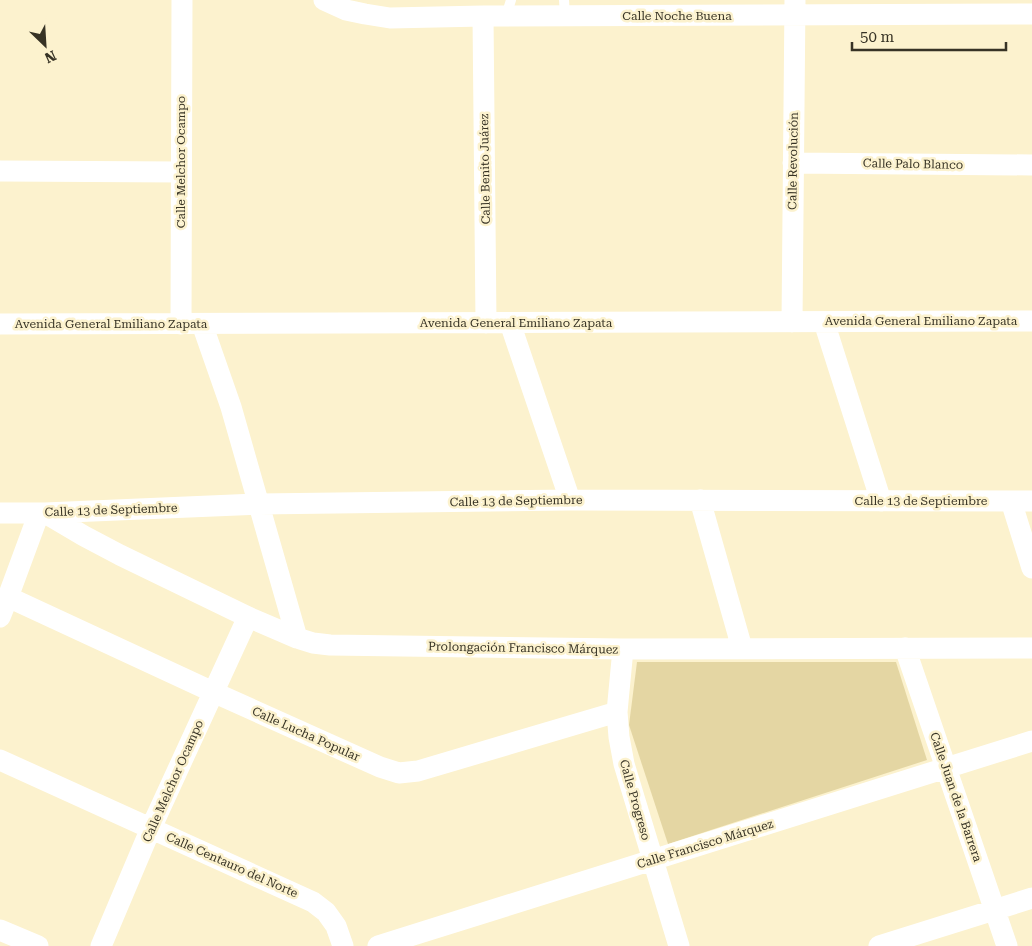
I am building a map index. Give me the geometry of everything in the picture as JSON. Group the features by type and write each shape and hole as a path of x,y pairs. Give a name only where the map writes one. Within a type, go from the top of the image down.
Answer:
{"street":[{"name":"Calle Melchor Ocampo","path":"182,0 181,172 192,324 231,406 297,638"},
{"name":"Calle Noche Buena","path":"324,0 346,10 390,18 483,16 509,8 795,8 1032,14"},
{"name":"Calle Revolución","path":"792,322 795,8"},
{"name":"Calle Benito Juárez","path":"483,16 486,323"},
{"name":"Calle Palo Blanco","path":"793,163 1032,165"},
{"path":"0,171 181,172"},
{"name":"Avenida General Emiliano Zapata","path":"0,324 1032,321"},
{"path":"824,322 880,501"},
{"path":"510,323 570,500"},
{"name":"Calle 13 de Septiembre","path":"0,514 260,504 570,500 1032,501"},
{"path":"700,500 742,648"},
{"path":"1011,501 1032,568"},
{"path":"4,607 42,513"},
{"name":"Prolongación Francisco Márquez","path":"42,513 120,555 248,617 313,643 330,645 623,649 1032,648"},
{"name":"Calle Lucha Popular","path":"4,607 213,692 380,767 399,773 418,771 617,712"},
{"name":"Calle Melchor Ocampo","path":"101,946 151,828 248,617"},
{"name":"Calle Juan de la Barrera","path":"904,648 1007,946"},
{"name":"Calle Progreso","path":"623,649 617,712 624,764 679,946"},
{"name":"Calle Francisco Márquez","path":"378,946 1032,741"},
{"name":"Calle Centauro del Norte","path":"0,760 313,902 326,912 336,926 343,946"},
{"path":"879,946 1032,898"},
{"path":"0,930 38,946"}],"shaded area":[{"path":"637,662 896,662 927,760 668,844 629,725"}]}
